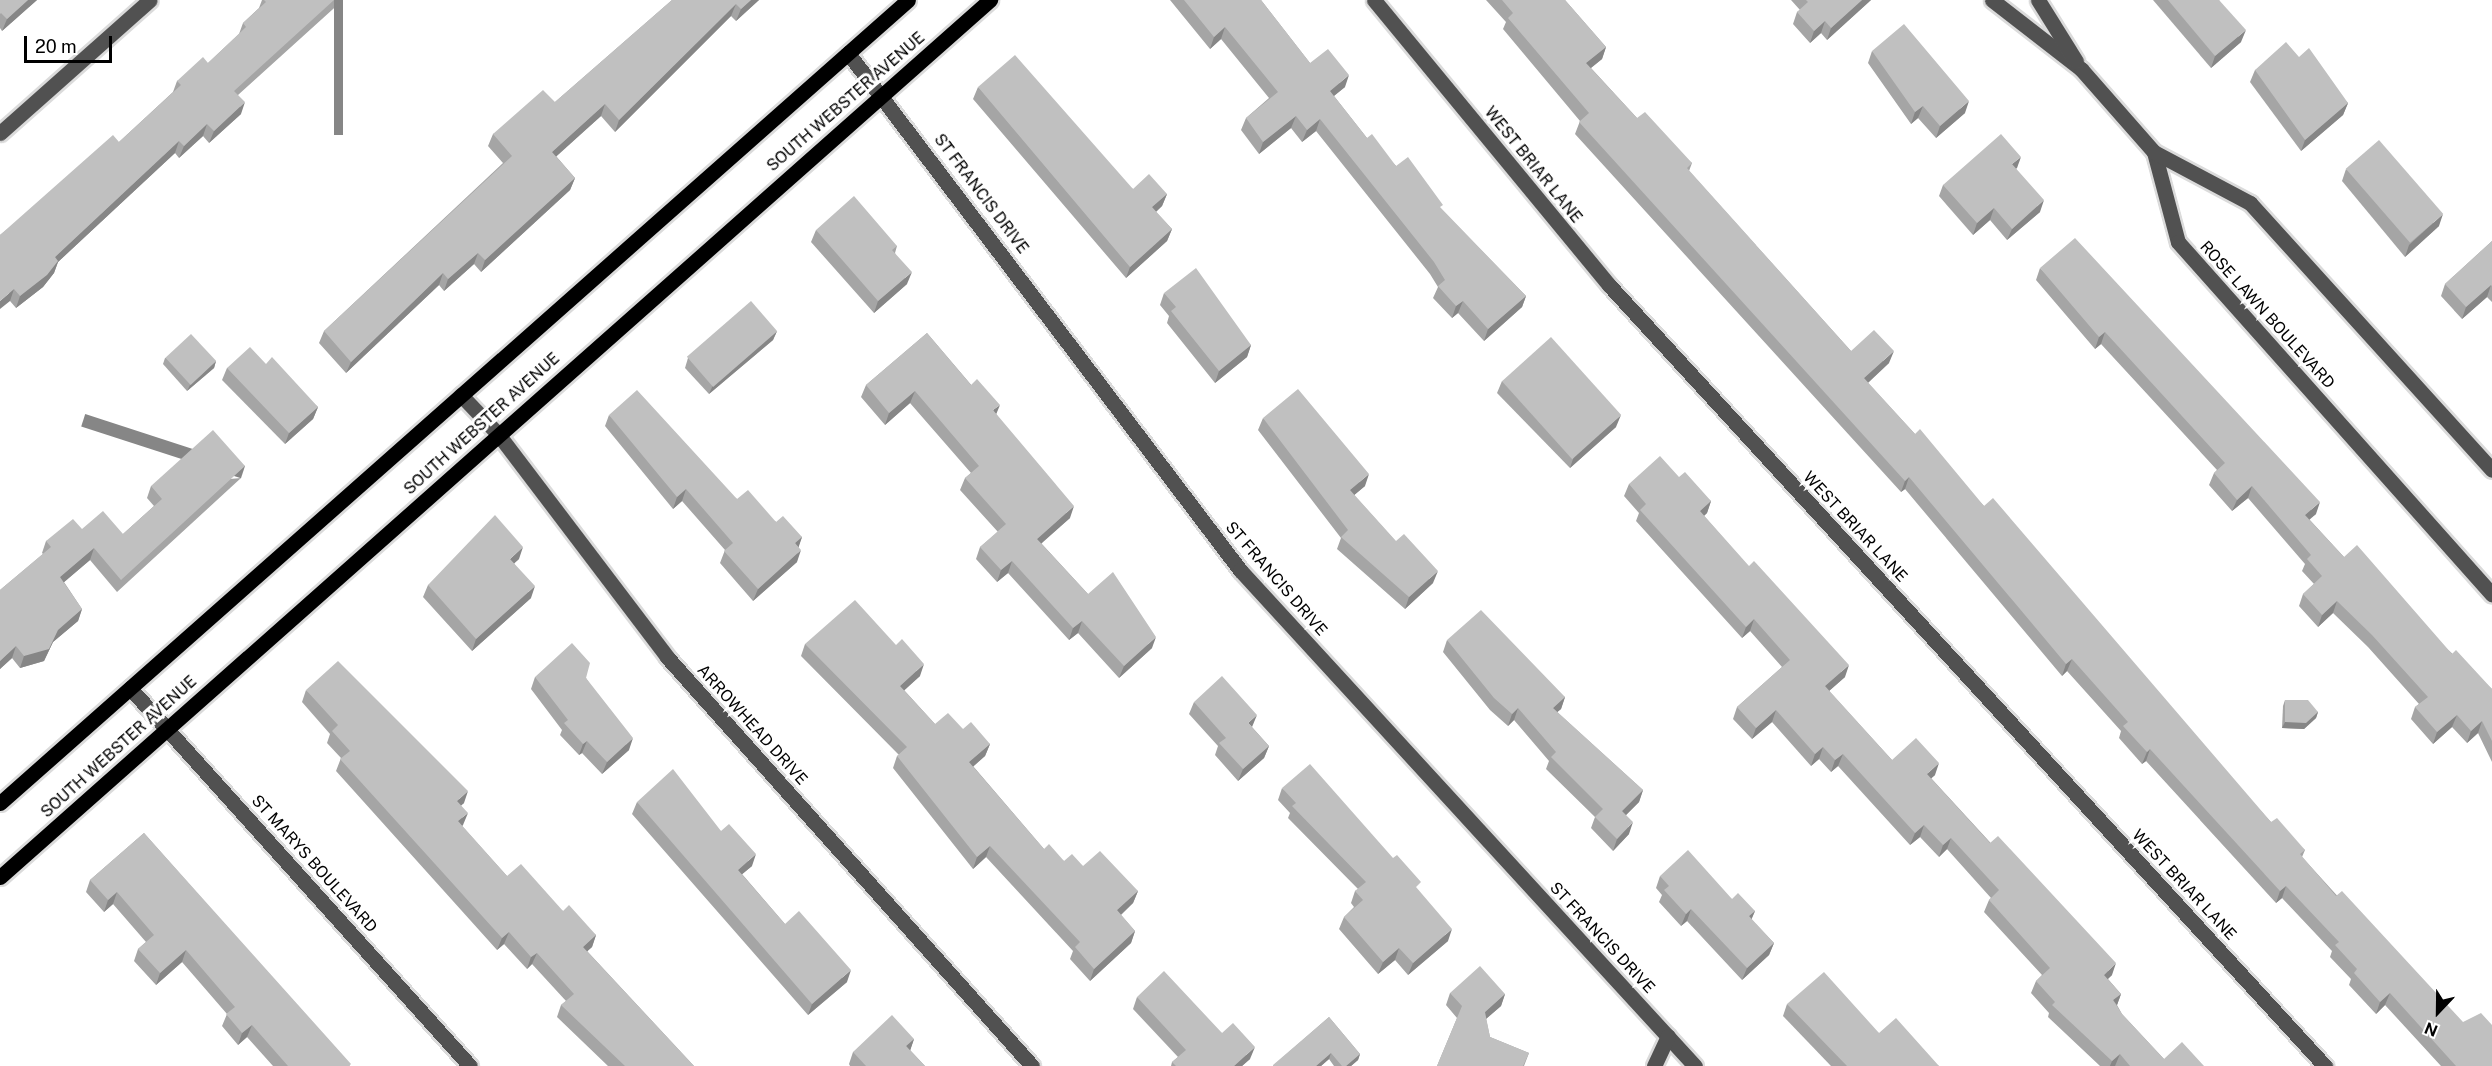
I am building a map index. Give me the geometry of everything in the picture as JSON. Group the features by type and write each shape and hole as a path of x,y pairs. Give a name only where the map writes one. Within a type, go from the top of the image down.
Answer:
{"main road":[{"path":"0,803 908,0"},
{"name":"SOUTH WEBSTER AVENUE","path":"0,877 990,0"}],"street":[{"path":"0,133 150,0"},
{"name":"WEST BRIAR LANE","path":"1374,0 1609,285 2325,1066"},
{"name":"ROSE LAWN BOULEVARD","path":"1992,0 2081,69 2154,152 2178,242 2492,595"},
{"path":"2038,0 2081,69"},
{"name":"ST FRANCIS DRIVE","path":"848,53 883,94 1240,570 1695,1066"},
{"path":"2154,152 2250,203 2492,470"},
{"name":"ARROWHEAD DRIVE","path":"461,395 498,434 667,657 1032,1066"},
{"name":"ST MARYS BOULEVARD","path":"130,688 470,1066"},
{"path":"1654,1066 1668,1036"}],"building":[{"path":"0,0 28,0 7,19 0,14"},
{"path":"264,0 334,0 234,91 245,102 214,131 207,124 184,146 179,141 55,257 58,261 47,275 20,296 14,289 0,301 0,235 113,135 119,142 181,85 177,81 203,57 208,63 246,27 243,23 266,2"},
{"path":"672,0 751,0 741,9 736,4 619,120 605,104 552,152 575,178 485,260 478,253 448,279 443,273 351,362 324,331 512,156 493,134 543,90 555,102"},
{"path":"1184,0 1261,0 1310,63 1328,49 1349,75 1330,91 1367,138 1372,134 1396,166 1408,157 1443,205 1440,207 1526,296 1488,329 1463,301 1456,306 1438,286 1445,280 1434,262 1320,119 1307,130 1296,116 1263,142 1246,118 1278,92 1225,27 1214,37"},
{"path":"1502,0 1565,0 1606,47 1586,63 1637,118 1645,112 1692,163 1687,168 1851,351 1874,330 1894,351 1864,378 1915,434 1920,429 1984,506 1993,498 2271,822 2277,818 2305,850 2300,854 2336,896 2342,891 2463,1022 2481,1013 2492,1025 2492,1066 2456,1066 2390,993 2380,1002 2354,973 2357,969 2335,945 2339,942 2286,886 2280,891 2150,749 2147,752 2123,726 2128,722 2072,659 2066,664 1909,477 1905,481 1579,122 1589,113 1508,18 1513,13"},
{"path":"1806,0 1862,0 1831,28 1825,21 1814,31 1797,12 1808,2"},
{"path":"2168,0 2219,0 2246,30 2215,56"},
{"path":"1904,24 1969,101 1940,126 1923,106 1915,112 1872,51"},
{"path":"2286,42 2299,57 2309,48 2348,103 2305,140 2255,70"},
{"path":"1015,55 1133,189 1149,174 1167,194 1152,207 1172,229 1130,267 978,87"},
{"path":"2001,134 2021,157 2012,164 2044,200 2012,229 1994,208 1977,223 1943,185"},
{"path":"2379,140 2443,214 2410,243 2346,169"},
{"path":"854,196 897,246 892,250 912,272 878,301 816,230"},
{"path":"2075,238 2320,502 2305,515 2344,557 2357,545 2452,654 2456,650 2492,689 2492,741 2482,721 2471,731 2457,715 2437,732 2415,707 2428,697 2372,635 2337,601 2322,615 2303,594 2322,576 2307,559 2311,555 2252,486 2237,500 2214,473 2225,463 2105,332 2099,337 2040,268"},
{"path":"2492,241 2492,286 2466,307 2445,284"},
{"path":"1196,268 1251,345 1219,371 1171,311 1176,307 1164,293"},
{"path":"751,301 777,331 713,387 687,357"},
{"path":"927,333 971,385 977,379 1000,405 993,410 1074,506 1037,539 1088,594 1113,572 1156,637 1124,666 1082,621 1073,628 1012,561 1001,570 980,547 1006,524 965,478 979,466 915,391 889,413 866,385"},
{"path":"191,334 216,361 191,385 165,358"},
{"path":"1551,337 1621,415 1572,459 1502,381"},
{"path":"250,347 266,364 272,357 318,407 289,433 227,368"},
{"path":"1298,389 1369,474 1350,490 1396,541 1404,534 1438,571 1409,597 1341,537 1348,530 1263,418"},
{"path":"637,390 737,499 748,490 776,522 783,516 802,537 795,543 801,550 758,589 724,551 733,543 686,489 677,497 609,415"},
{"path":"213,430 245,466 121,580 94,548 60,577 82,609 58,630 49,649 24,656 16,646 0,661 0,590 51,547 46,541 73,519 82,529 103,511 123,534 162,499 151,486"},
{"path":"1660,456 1679,477 1685,472 1711,501 1700,511 1749,566 1754,561 1849,665 1825,686 1892,760 1916,738 1939,763 1927,774 1990,843 1998,836 2116,963 2104,975 2121,994 2113,1000 2122,1014 2164,1059 2182,1042 2204,1066 2130,1066 2120,1054 2112,1061 2052,1005 2055,1002 2036,981 2050,968 1989,900 1999,890 1951,838 1943,845 1924,825 1915,833 1843,754 1835,760 1823,747 1815,754 1776,710 1756,728 1737,707 1790,660 1754,619 1746,627 1640,510 1646,504 1629,484"},
{"path":"495,515 523,547 510,559 535,586 476,639 428,585"},
{"path":"855,600 896,645 902,639 924,664 900,686 935,724 948,713 963,729 971,722 990,744 969,762 1044,849 1049,844 1064,861 1072,854 1083,866 1100,851 1138,891 1117,910 1135,931 1094,969 1075,947 1080,942 990,846 977,857 897,756 907,747 805,644"},
{"path":"1481,610 1565,697 1553,708 1643,790 1622,811 1633,822 1617,839 1595,817 1603,809 1551,757 1556,752 1518,708 1512,714 1494,698 1447,640"},
{"path":"572,643 590,663 586,678 633,738 607,762 587,741 583,744 564,723 568,720 535,677"},
{"path":"338,661 468,791 457,801 468,813 458,821 507,876 521,864 563,911 569,905 596,935 583,947 694,1066 625,1066 561,1005 574,994 537,953 531,957 509,932 502,938 340,759 350,751 332,731 338,725 306,690"},
{"path":"1222,676 1257,715 1248,723 1269,746 1243,769 1219,743 1226,738 1194,702"},
{"path":"2285,700 2308,700 2318,712 2306,723 2285,722"},
{"path":"1310,764 1393,858 1397,855 1421,882 1416,887 1452,929 1413,963 1399,948 1383,962 1344,917 1363,900 1355,891 1366,882 1292,806 1296,803 1282,788"},
{"path":"673,769 721,831 729,824 756,854 738,870 785,924 799,911 851,970 812,1004 637,802"},
{"path":"144,833 351,1064 349,1066 288,1066 252,1025 242,1033 226,1014 235,1007 186,950 160,973 138,949 154,935 117,892 108,900 90,880"},
{"path":"1688,850 1732,899 1738,893 1755,911 1749,916 1774,943 1747,968 1691,909 1686,914 1664,890 1669,886 1660,876"},
{"path":"1480,966 1505,994 1485,1012 1490,1037 1529,1053 1523,1066 1437,1066 1462,1006 1450,993"},
{"path":"1164,971 1222,1033 1233,1023 1255,1047 1234,1066 1176,1066 1172,1062 1186,1050 1137,997"},
{"path":"1824,972 1879,1033 1896,1018 1939,1066 1847,1066 1787,1004"},
{"path":"892,1015 914,1039 906,1046 925,1066 866,1066 853,1052"},
{"path":"1329,1017 1360,1054 1346,1066 1342,1066 1331,1053 1316,1066 1273,1066 1273,1065"}]}
